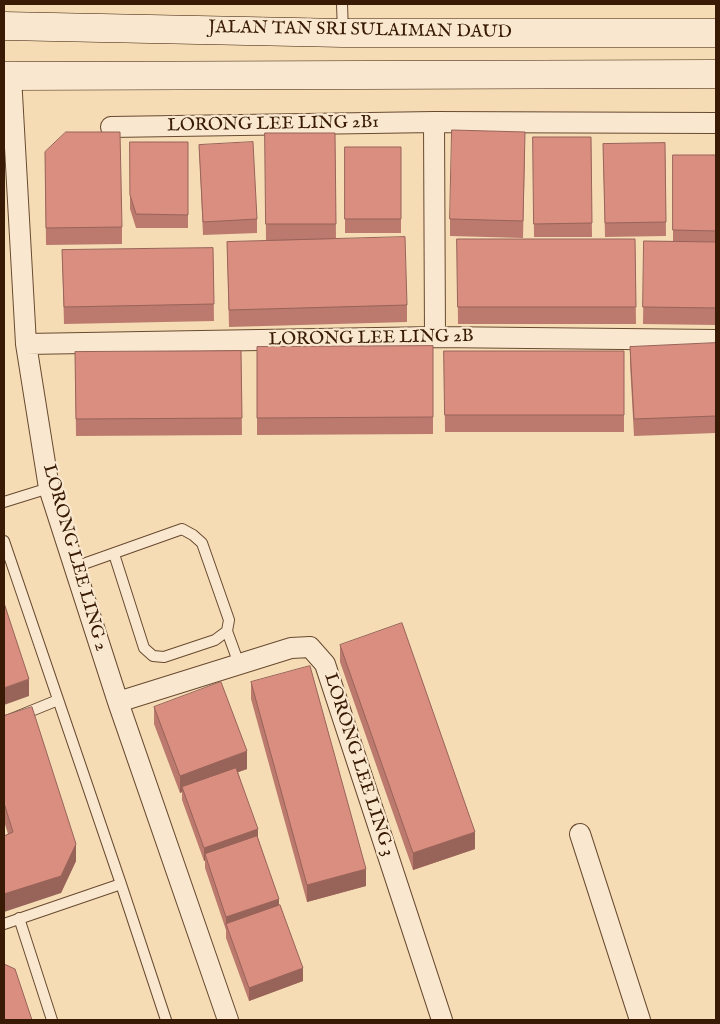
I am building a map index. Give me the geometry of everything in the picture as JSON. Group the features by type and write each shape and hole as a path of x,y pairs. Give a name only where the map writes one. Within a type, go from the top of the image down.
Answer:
{"main road":[{"name":"JALAN TAN SRI SULAIMAN DAUD","path":"4,26 343,33 716,33"},
{"path":"7,76 716,74"}],"street":[{"name":"LORONG LEE LING 2","path":"7,76 26,344 50,488 118,702 228,1020"},
{"name":"LORONG LEE LING 2B1","path":"111,127 434,122 716,123"},
{"path":"434,122 435,337"},
{"name":"LORONG LEE LING 2B","path":"26,344 435,337 716,340"},
{"name":"LORONG LEE LING 3","path":"118,702 291,648 310,647 325,664 442,1020"},
{"path":"580,834 640,1020"}],"lane":[{"path":"342,4 343,33"},
{"path":"4,502 50,488"},
{"path":"75,567 182,529 193,535 202,543 215,578 229,620 227,631 239,664"},
{"path":"4,541 166,1020"},
{"path":"114,554 144,648 153,656 164,657 215,640 227,631"},
{"path":"4,722 58,700"},
{"path":"4,924 121,884"},
{"path":"19,918 52,1020"}],"building":[{"path":"452,130 525,132 523,221 450,219"},
{"path":"66,132 120,132 122,227 46,228 45,152"},
{"path":"265,133 335,133 336,224 266,224"},
{"path":"533,137 591,137 592,223 534,224"},
{"path":"130,142 188,142 188,215 136,214 130,195"},
{"path":"253,142 257,219 203,222 199,145"},
{"path":"665,143 666,222 605,223 603,144"},
{"path":"345,147 401,147 401,219 345,219"},
{"path":"673,155 716,155 716,231 673,230"},
{"path":"405,237 407,305 229,310 227,242"},
{"path":"457,239 635,239 636,307 458,307"},
{"path":"644,241 716,242 716,308 643,307"},
{"path":"213,248 214,304 64,307 62,250"},
{"path":"716,343 716,416 634,419 630,347"},
{"path":"433,346 433,417 257,418 257,347"},
{"path":"241,351 242,418 76,419 75,352"},
{"path":"444,351 624,351 624,415 445,415"},
{"path":"4,603 29,679 4,688"},
{"path":"402,623 475,832 413,853 340,645"},
{"path":"310,666 366,869 307,885 251,682"},
{"path":"221,682 247,751 180,776 154,707"},
{"path":"32,707 76,844 61,876 4,894 4,836 13,832 4,803 4,716"},
{"path":"236,768 258,829 204,848 182,787"},
{"path":"257,836 279,899 226,917 205,854"},
{"path":"280,905 303,968 249,988 226,924"},
{"path":"4,964 15,969 32,1020 4,1020"}]}
